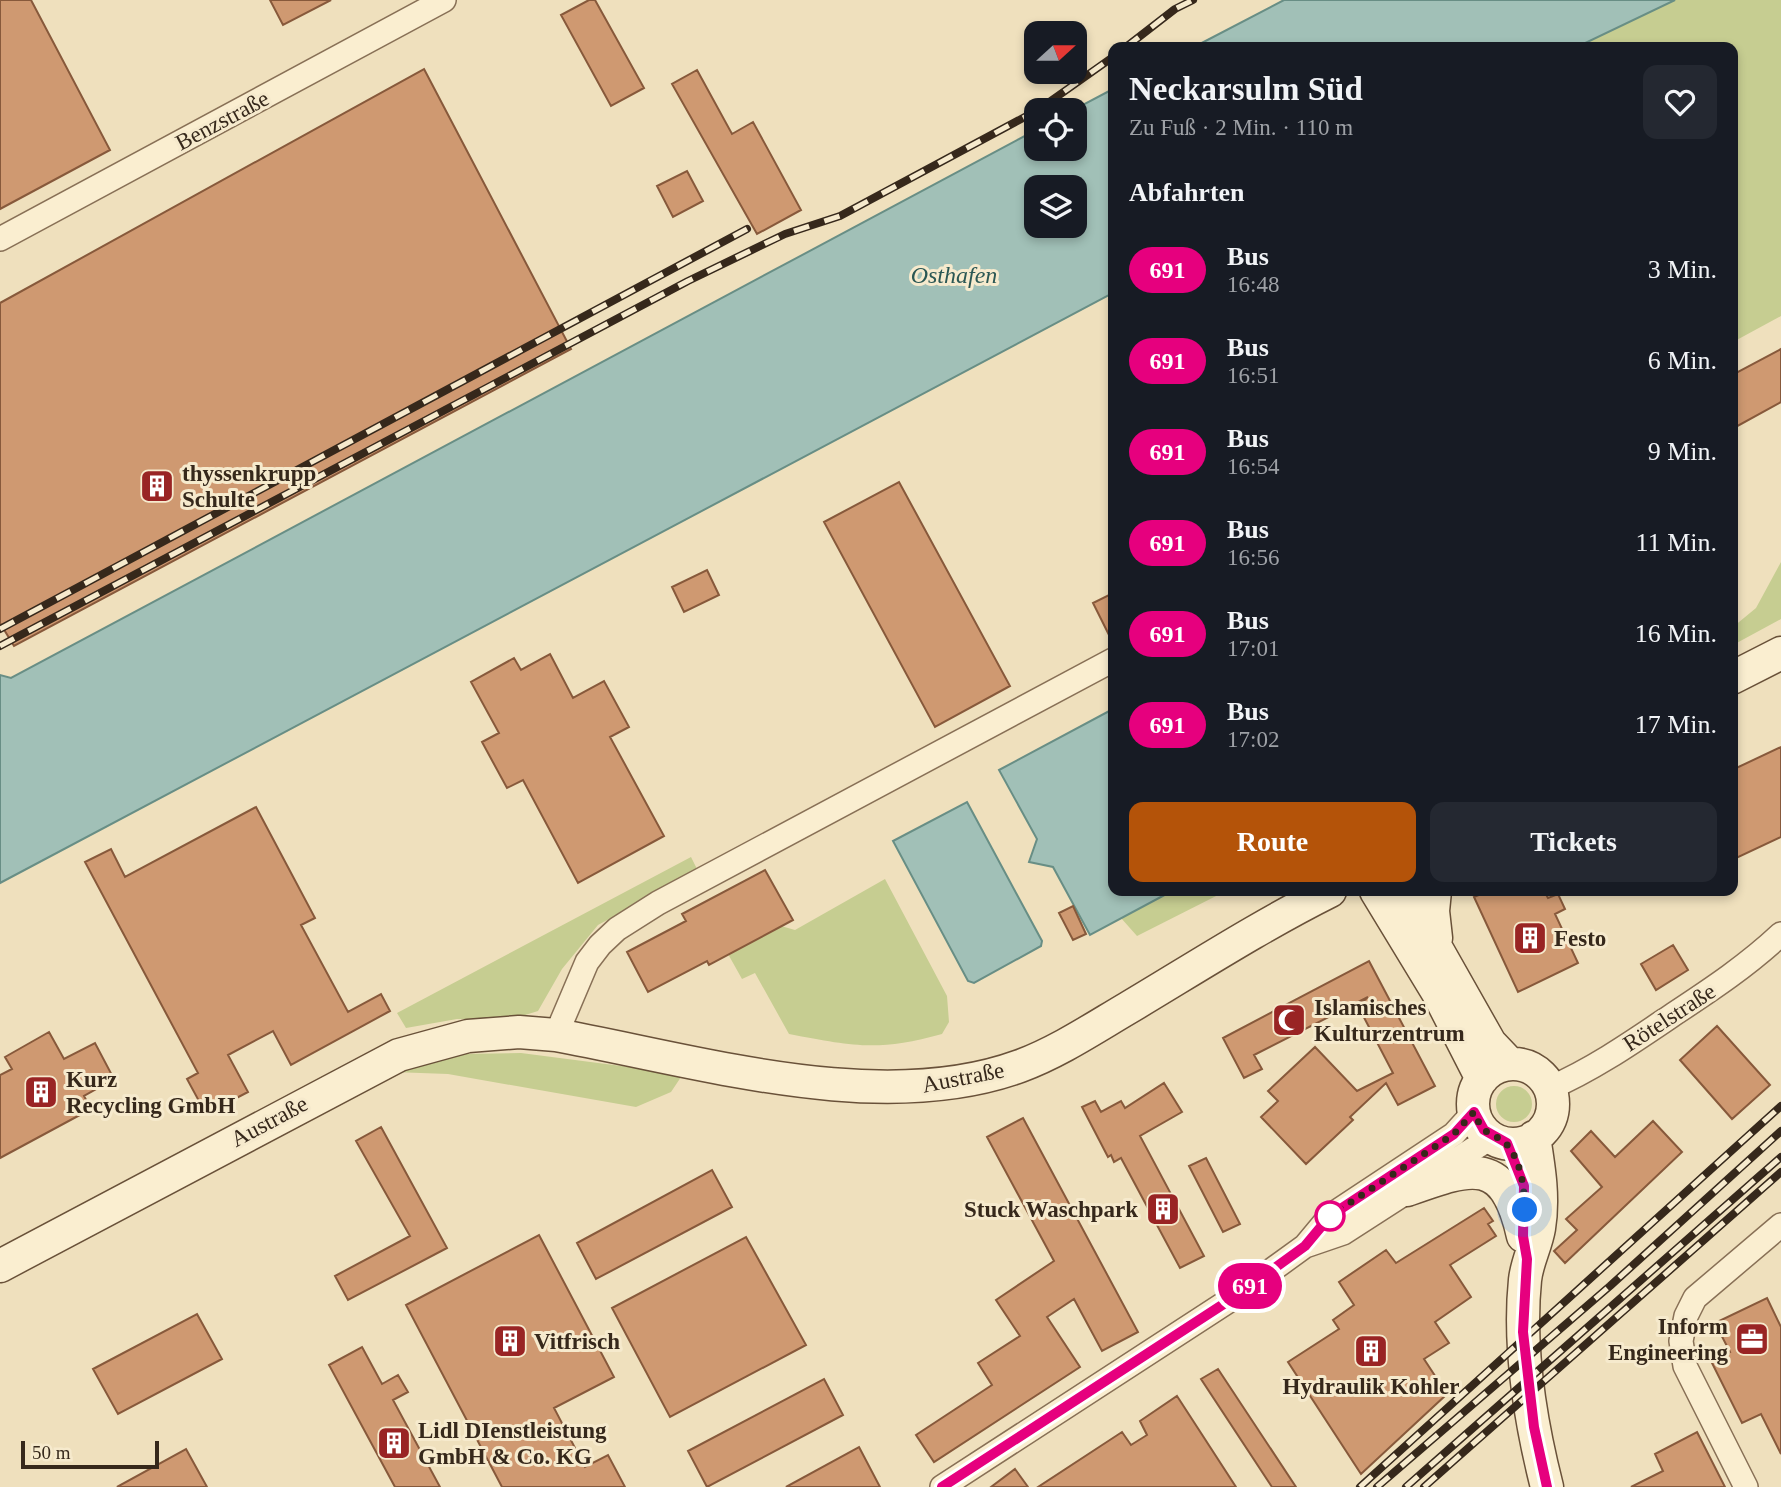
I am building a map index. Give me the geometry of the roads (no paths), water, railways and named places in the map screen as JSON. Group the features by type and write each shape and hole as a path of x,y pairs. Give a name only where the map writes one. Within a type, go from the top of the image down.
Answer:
{"main road":[{"path":"1738,675 1781,653"},
{"name":"Austraße","path":"0,1266 399,1055 468,1036 519,1031 556,1035 841,1086 918,1087 957,1083 1022,1065 1090,1031 1320,896"},
{"path":"1379,896 1438,993 1482,1079"},
{"path":"1408,896 1490,1043 1510,1064"},
{"path":"1435,896 1434,930 1438,950"},
{"path":"1502,1132 1549,1121 1552,1110 1550,1088 1530,1067 1510,1064 1500,1066 1482,1079 1474,1095 1502,1132 1524,1186 1524,1338 1536,1439 1546,1487"},
{"path":"1407,1190 1455,1172 1470,1170 1485,1173 1503,1187 1513,1203 1525,1247"}],"street":[{"name":"Benzstraße","path":"0,239 444,0"},
{"path":"556,1035 587,962 617,929 658,903 1108,663"},
{"name":"Rötelstraße","path":"1550,1088 1574,1077 1644,1034 1747,966 1781,934"},
{"path":"1305,1246 1343,1233 1502,1132"},
{"path":"942,1487 1182,1333 1305,1246 1330,1216 1454,1134 1502,1132"},
{"path":"1746,1487 1685,1366 1681,1342 1686,1316 1695,1298 1781,1225"}],"water":[{"path":"1284,0 1675,0 1587,42 1204,42"},
{"name":"Osthafen","path":"1108,92 1108,296 0,883 0,675 11,678 1024,136 1024,161 1087,161 1087,103"},
{"path":"1108,712 1108,896 1163,896 1090,935 1053,867 1029,862 1037,839 999,770"},
{"path":"967,802 1042,941 1041,946 974,983 968,981 893,841"}],"railway":[{"path":"1132,42 1175,9 1193,0"},
{"path":"1055,98 1108,61"},
{"path":"0,646 688,281 785,234 840,216 1024,117"},
{"path":"0,629 747,229"},
{"path":"1360,1487 1781,1106"},
{"path":"1377,1487 1610,1286 1781,1131"},
{"path":"1406,1487 1781,1157"},
{"path":"1424,1487 1781,1172"}],"place":[{"name":"thyssenkrupp Schulte","path":"157,486"},
{"name":"Festo","path":"1530,938"},
{"name":"Islamisches Kulturzentrum","path":"1289,1020"},
{"name":"Kurz Recycling GmbH","path":"41,1092"},
{"name":"Stuck Waschpark","path":"1163,1209"},
{"name":"Inform Engineering","path":"1752,1339"},
{"name":"Vitfrisch","path":"510,1341"},
{"name":"Hydraulik Kohler","path":"1371,1351"},
{"name":"Lidl DIenstleistung GmbH & Co. KG","path":"394,1443"}]}
